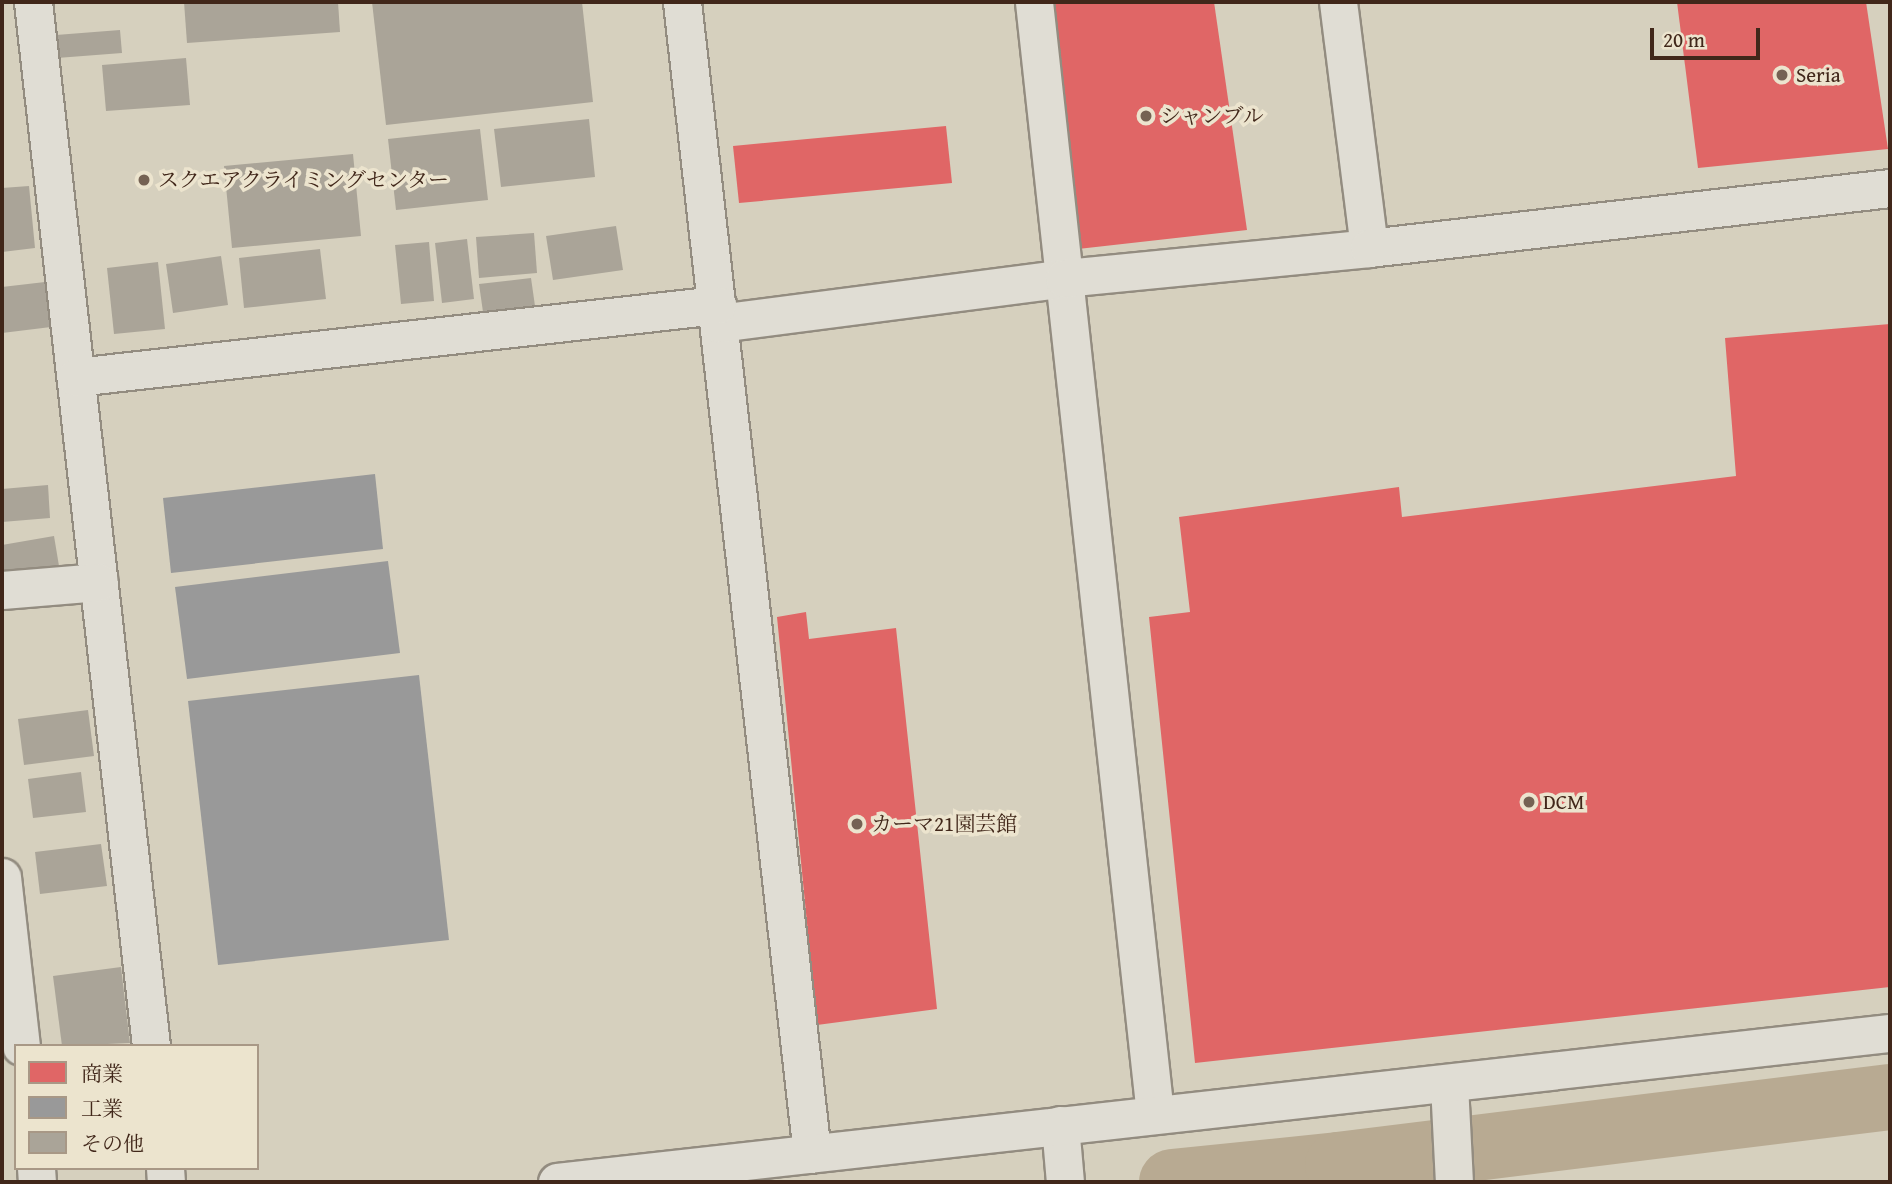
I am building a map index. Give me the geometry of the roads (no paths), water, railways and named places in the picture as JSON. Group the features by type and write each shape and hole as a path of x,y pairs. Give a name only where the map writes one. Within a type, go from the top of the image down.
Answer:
{"street":[{"path":"33,2 151,1044"},
{"path":"682,2 813,1154"},
{"path":"1034,2 1155,1114"},
{"path":"1338,2 1369,248"},
{"path":"76,377 1369,248 1890,188"},
{"path":"2,590 99,582"},
{"path":"2,877 21,1044"},
{"path":"557,1182 813,1154 1062,1152 1155,1114 1450,1097 1890,1033"},
{"path":"1450,1097 1454,1182"}],"waterway":[{"path":"1172,1182 1338,1165 1890,1097"}],"place":[{"name":"Seria","path":"1782,75"},
{"name":"シャンブル","path":"1146,116"},
{"name":"スクエアクライミングセンター","path":"144,180"},
{"name":"DCM","path":"1529,802"},
{"name":"カーマ21園芸館","path":"857,824"}]}
